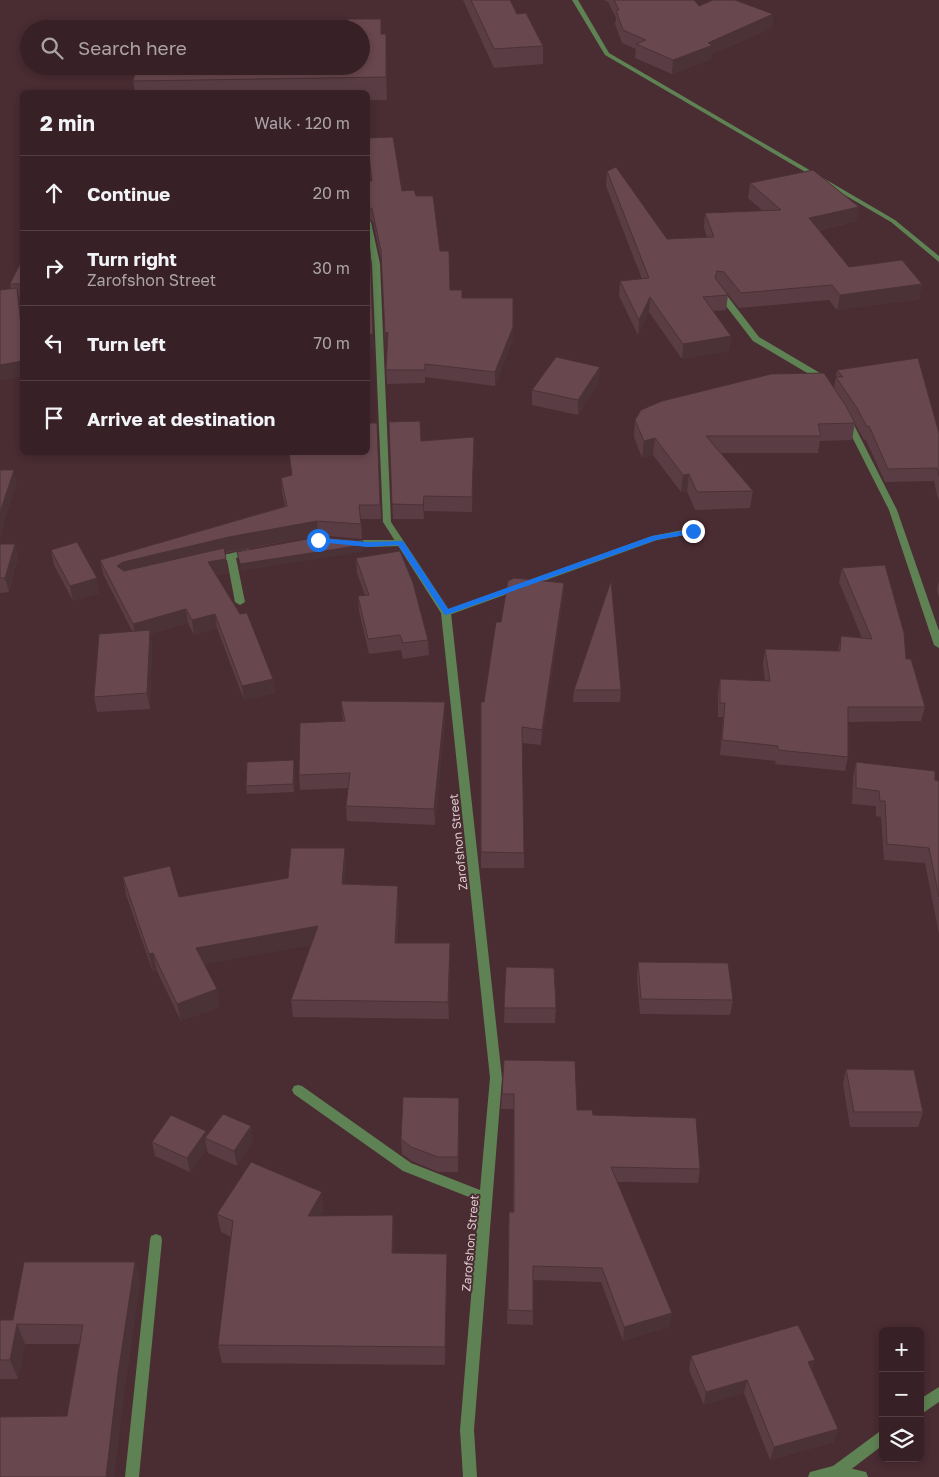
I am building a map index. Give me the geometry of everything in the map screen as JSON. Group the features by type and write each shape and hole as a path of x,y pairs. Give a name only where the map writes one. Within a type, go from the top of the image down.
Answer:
{"street":[{"path":"574,0 608,54 893,221 939,260"},
{"name":"Zarofshon Street","path":"370,232 376,264 386,522 446,613 496,1078 467,1430 470,1477"},
{"path":"718,290 756,339 817,375 828,391"},
{"path":"843,414 892,510 939,645"},
{"path":"446,613 655,538 693,531"},
{"path":"338,542 368,544 400,543"},
{"path":"203,562 260,550"},
{"path":"232,556 240,602"},
{"path":"298,1090 407,1167 486,1198"},
{"path":"132,1477 156,1240"},
{"path":"924,1405 939,1394"},
{"path":"815,1477 836,1472 879,1439"},
{"path":"836,1472 861,1477"}],"building":[{"path":"471,0 510,0 517,14 526,13 543,46 494,49"},
{"path":"614,0 694,0 699,6 713,0 735,0 773,14 708,43 713,45 673,60 636,44 646,40 623,30 616,10 619,10"},
{"path":"381,19 381,34 386,34 386,77 133,81 135,75 370,75 370,20 348,20"},
{"path":"393,137 402,191 414,190 416,196 433,196 440,251 449,251 450,290 462,290 462,298 513,298 513,327 495,372 425,364 425,370 386,370 388,332 385,333 381,251 372,209 370,208 370,181 372,181 370,138"},
{"path":"616,167 667,239 714,237 705,213 781,210 750,183 813,170 859,207 809,218 849,267 902,260 922,284 840,295 832,285 741,293 724,272 717,271 715,278 728,295 703,297 731,336 683,344 650,297 639,320 620,281 649,278 607,171"},
{"path":"370,251 373,334 370,335"},
{"path":"20,264 20,284 10,284"},
{"path":"17,288 20,316 20,361 0,365 0,290"},
{"path":"556,357 600,367 578,400 532,390"},
{"path":"918,358 939,433 939,476 937,468 888,469 869,426 867,427 857,408 836,377 843,377 837,370"},
{"path":"824,373 855,423 818,424 821,436 706,436 753,491 697,492 689,474 683,475 655,438 644,441 635,420 641,410 662,401 771,374"},
{"path":"420,421 421,441 474,437 472,497 424,496 423,505 392,504 389,422"},
{"path":"370,423 377,423 380,505 359,505 361,524 317,521 229,537 123,562 117,566 124,571 224,548 226,559 208,562 240,614 247,613 273,679 242,686 215,614 192,620 186,609 133,624 100,560 287,506 281,478 292,475 289,455 370,455"},
{"path":"0,470 14,470 0,514"},
{"path":"318,537 363,541 363,545 240,564 237,552"},
{"path":"77,542 97,578 70,586 51,550"},
{"path":"0,544 15,544 5,578 0,578"},
{"path":"400,551 413,583 428,640 403,643 400,635 368,639 358,596 369,595 356,558"},
{"path":"885,565 904,633 906,659 911,659 925,707 848,707 848,757 778,750 778,746 722,740 725,703 720,703 720,679 770,681 765,649 840,651 841,636 872,639 842,568"},
{"path":"514,578 564,583 542,730 522,727 524,853 481,852 481,702 484,702 496,622 501,622 508,581"},
{"path":"611,581 621,690 574,690"},
{"path":"150,630 147,693 94,697 99,634"},
{"path":"341,701 445,702 434,809 346,806 350,773 299,775 300,723 345,721"},
{"path":"294,760 293,784 246,786 247,762"},
{"path":"856,762 935,771 935,780 939,781 939,897 929,848 887,844 885,801 880,801 879,791 856,788"},
{"path":"291,848 345,848 342,884 398,886 395,943 450,943 448,1002 291,1000 318,926 196,948 217,989 177,1004 153,953 149,954 123,877 170,866 179,897 288,878"},
{"path":"638,962 728,963 733,1000 641,999"},
{"path":"506,967 554,968 556,1008 504,1008"},
{"path":"504,1060 575,1061 577,1110 592,1110 593,1115 696,1118 700,1169 611,1167 672,1313 624,1327 602,1268 533,1266 533,1311 508,1310 509,1212 514,1212 514,1094 502,1094"},
{"path":"846,1069 914,1070 923,1112 854,1112"},
{"path":"403,1097 459,1098 458,1157 438,1157 411,1147 401,1139"},
{"path":"223,1114 251,1126 234,1151 205,1138"},
{"path":"171,1115 206,1131 187,1158 152,1142"},
{"path":"251,1162 322,1192 308,1216 393,1215 392,1253 447,1254 445,1347 218,1345 233,1221 217,1214"},
{"path":"24,1262 135,1262 118,1374 106,1477 0,1477 0,1417 67,1416 83,1325 17,1324 10,1360 0,1360 0,1320 13,1320"},
{"path":"798,1325 815,1360 808,1362 838,1429 774,1447 747,1380 706,1392 691,1356"}],"route":[{"path":"318,540 368,544 400,543 446,613 655,538 693,531"}]}
